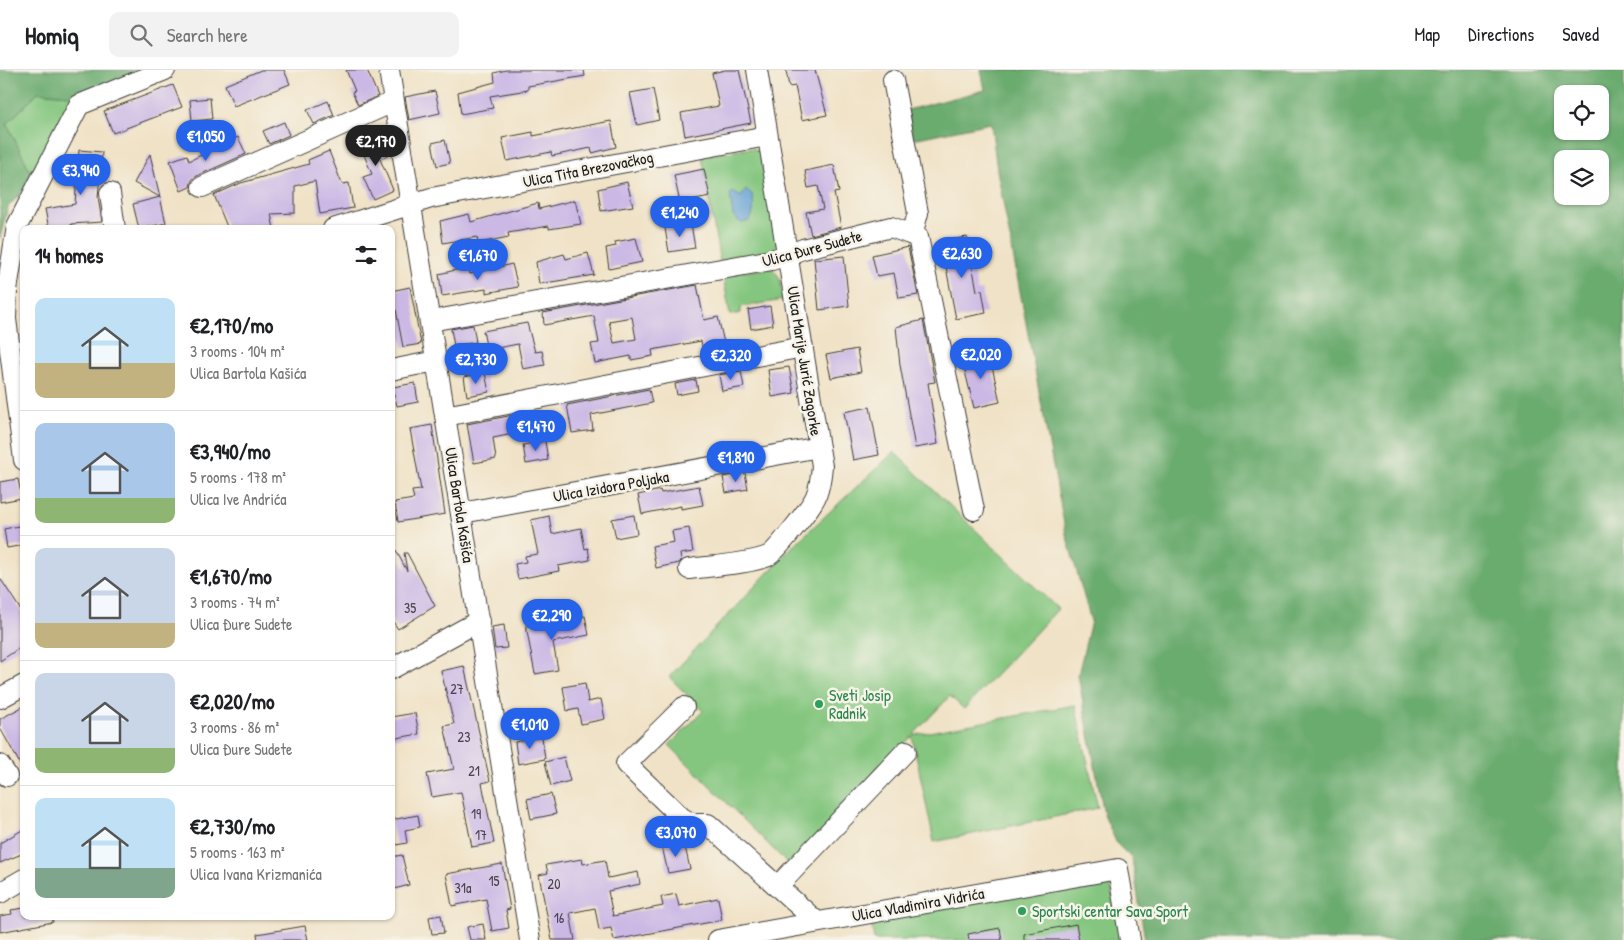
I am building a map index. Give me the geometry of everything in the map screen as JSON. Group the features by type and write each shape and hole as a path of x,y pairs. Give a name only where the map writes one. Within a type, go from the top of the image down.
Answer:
{"street":[{"path":"20,429 6,319 7,290 18,226 79,105 165,70"},
{"name":"Ulica Marije Jurić Zagorke","path":"689,568 758,559 770,555 815,498 819,488 822,466 757,70"},
{"name":"Ulica Bartola Kašića","path":"393,71 393,102 462,513 530,940"},
{"path":"893,80 918,213 912,235 918,237 974,510"},
{"path":"202,187 393,102"},
{"name":"Ulica Tita Brezovačkog","path":"347,225 410,207 431,198 767,136"},
{"path":"110,193 114,225"},
{"name":"Ulica Đure Sudete","path":"430,321 787,255 891,227 912,235"},
{"path":"445,416 803,347"},
{"path":"395,369 436,361"},
{"name":"Ulica Izidora Poljaka","path":"462,513 819,447"},
{"path":"395,667 479,622"},
{"path":"0,698 20,687"},
{"path":"684,707 626,764 682,818 694,824 708,824 817,922"},
{"path":"777,887 906,751"},
{"name":"Ulica Vladimira Vidrića","path":"718,940 1118,868 1130,940"},
{"path":"0,893 20,881"}],"green space":[{"path":"0,70 143,70 79,96 38,92 7,124 34,179 8,207 0,238"},
{"path":"981,70 1624,70 1624,940 1145,940 1132,859 1117,844 1104,815 1078,675 1091,621 1066,534 997,170 991,123 913,139 907,110 985,90"},
{"path":"38,92 79,96 34,179 7,124"},
{"path":"753,148 760,155 778,242 773,252 720,263 702,156"},
{"path":"772,268 780,278 783,300 741,307 741,313 730,315 723,275"},
{"path":"894,452 1058,609 964,709 950,696 913,735 1075,705 1098,808 934,842 912,736 790,866 669,745 703,711 669,677 793,546"},
{"name":"Sportski centar Sava Sport","path":"1109,877 1121,940 874,940 871,922"}],"water":[{"path":"746,190 752,194 753,211 749,221 741,223 733,216 730,194 733,192 741,197"}],"building":[{"path":"261,70 284,70 290,84 234,106 225,85"},
{"path":"346,70 367,70 378,96 358,105 352,92 355,91"},
{"path":"506,70 584,70 585,76 528,86 528,90 490,96 493,108 461,114 458,92 495,82 494,73"},
{"path":"725,70 739,70 751,123 685,136 681,113 719,106 712,73"},
{"path":"786,70 815,70 827,115 802,120 795,86 789,87"},
{"path":"173,85 182,107 113,133 104,111"},
{"path":"653,89 659,120 637,125 630,93"},
{"path":"435,91 440,113 409,120 405,97"},
{"path":"210,98 212,119 192,121 190,100"},
{"path":"328,101 334,115 314,124 307,110"},
{"path":"611,121 616,147 592,153 591,148 552,156 551,152 507,161 502,138 533,132 533,136"},
{"path":"284,122 289,135 269,144 263,131"},
{"path":"379,134 388,156 380,159 393,190 373,199 363,177 372,174 359,143"},
{"path":"238,137 246,154 197,176 192,180 190,187 181,191 170,161 187,155 189,161"},
{"path":"445,140 450,163 437,166 432,143"},
{"path":"79,150 102,152 98,197 102,222 48,225 45,209 75,204"},
{"path":"329,151 342,184 349,183 353,208 320,214 315,181 295,186 295,213 271,214 273,225 226,225 214,195 241,183 309,164 308,160"},
{"path":"150,154 160,197 134,183"},
{"path":"834,165 839,192 834,193 841,227 811,235 806,212 823,209 818,186 808,188 805,171"},
{"path":"704,169 710,197 680,203 674,175"},
{"path":"627,182 633,206 601,211 598,189"},
{"path":"160,197 166,223 138,225 133,204"},
{"path":"575,200 581,224 549,229 549,226 508,233 509,237 478,243 477,237 443,243 440,221 469,214 471,222 538,203 539,209"},
{"path":"691,224 695,248 669,252 665,228"},
{"path":"967,237 977,291 982,290 986,313 956,319 941,241"},
{"path":"636,238 642,262 609,269 606,248 616,246 615,242"},
{"path":"908,247 918,295 899,298 894,273 877,276 872,255"},
{"path":"588,253 594,275 539,284 536,262 564,254 566,259"},
{"path":"844,256 849,306 819,310 814,259"},
{"path":"512,264 518,287 486,293 486,289 442,296 439,274 468,267 470,274"},
{"path":"697,285 704,320 718,317 725,347 703,351 701,341 652,350 653,356 631,360 631,356 595,363 591,344 599,343 594,316 544,325 543,313","holes":["632,317 636,339 614,343 609,321"]},
{"path":"410,287 421,344 403,347 395,310 395,290"},
{"path":"770,306 773,325 751,329 748,310"},
{"path":"923,320 935,382 928,383 938,444 915,448 900,365 896,327"},
{"path":"527,323 535,352 542,351 545,365 523,369 518,344 487,350 483,331"},
{"path":"473,325 476,342 454,346 451,329"},
{"path":"857,349 861,372 831,378 826,355"},
{"path":"989,353 1000,402 974,408 962,359"},
{"path":"789,367 794,393 772,397 768,370"},
{"path":"741,371 744,387 722,391 719,375"},
{"path":"485,373 489,392 467,396 464,377"},
{"path":"696,380 698,391 677,395 675,384"},
{"path":"415,383 418,402 397,406 395,387"},
{"path":"649,389 652,403 591,415 593,430 572,433 567,405"},
{"path":"870,407 879,455 853,460 844,412"},
{"path":"519,414 523,432 493,438 496,459 474,463 467,424"},
{"path":"432,425 445,514 398,522 395,502 414,499 412,491 421,490 410,429"},
{"path":"545,441 548,460 526,464 523,445"},
{"path":"745,473 748,489 726,493 723,477"},
{"path":"18,479 20,498 0,502 0,482"},
{"path":"699,486 703,505 681,509 681,506 642,514 638,495 660,490 661,493"},
{"path":"634,515 637,534 616,538 612,519"},
{"path":"549,516 552,534 581,528 585,549 588,548 590,560 558,566 559,571 518,579 515,564 526,562 525,556 538,554 531,520"},
{"path":"20,526 20,546 7,548 4,529"},
{"path":"689,528 693,552 680,554 681,561 679,563 656,568 652,546 674,542 672,531"},
{"path":"395,548 407,571 404,553 407,553 435,606 398,629 395,625"},
{"path":"0,578 20,609 20,648 0,661"},
{"path":"585,616 589,635 553,642 558,670 535,674 526,626"},
{"path":"504,625 507,648 495,649 492,627"},
{"path":"464,666 490,781 482,783 494,843 472,847 461,792 432,797 427,774 454,769 444,726 454,724 441,671"},
{"path":"585,683 588,702 601,699 605,719 581,724 578,709 567,711 563,687"},
{"path":"20,708 20,764 0,728 0,719"},
{"path":"415,713 419,734 395,738 395,716"},
{"path":"542,737 545,759 518,764 515,742"},
{"path":"564,757 570,781 551,786 545,762"},
{"path":"551,794 556,814 531,819 527,799"},
{"path":"418,815 420,827 405,830 407,843 396,845 395,819"},
{"path":"20,831 20,855 0,863 0,843"},
{"path":"684,842 690,869 668,873 662,846"},
{"path":"402,855 409,885 395,889 395,856"},
{"path":"582,859 583,864 605,860 608,878 638,872 640,884 608,891 613,916 663,906 661,897 676,894 679,906 718,898 722,920 614,940 611,928 599,930 595,908 570,913 575,940 552,940 539,875 548,873 546,865"},
{"path":"502,864 510,909 506,910 509,928 492,931 486,899 452,906 446,874"},
{"path":"20,909 20,920 53,920 53,922 0,932 0,916 12,914 11,910"},
{"path":"441,915 444,933 432,934 429,917"},
{"path":"483,924 486,940 470,940 467,927"},
{"path":"1076,924 1079,940 1024,940 1024,934"},
{"path":"305,926 308,940 258,940 257,934"},
{"path":"1000,928 1002,940 969,940 968,934"}],"place":[{"name":"Sveti Josip Radnik","path":"819,704"},
{"name":"Sportski centar Sava Sport","path":"1022,911"}]}
